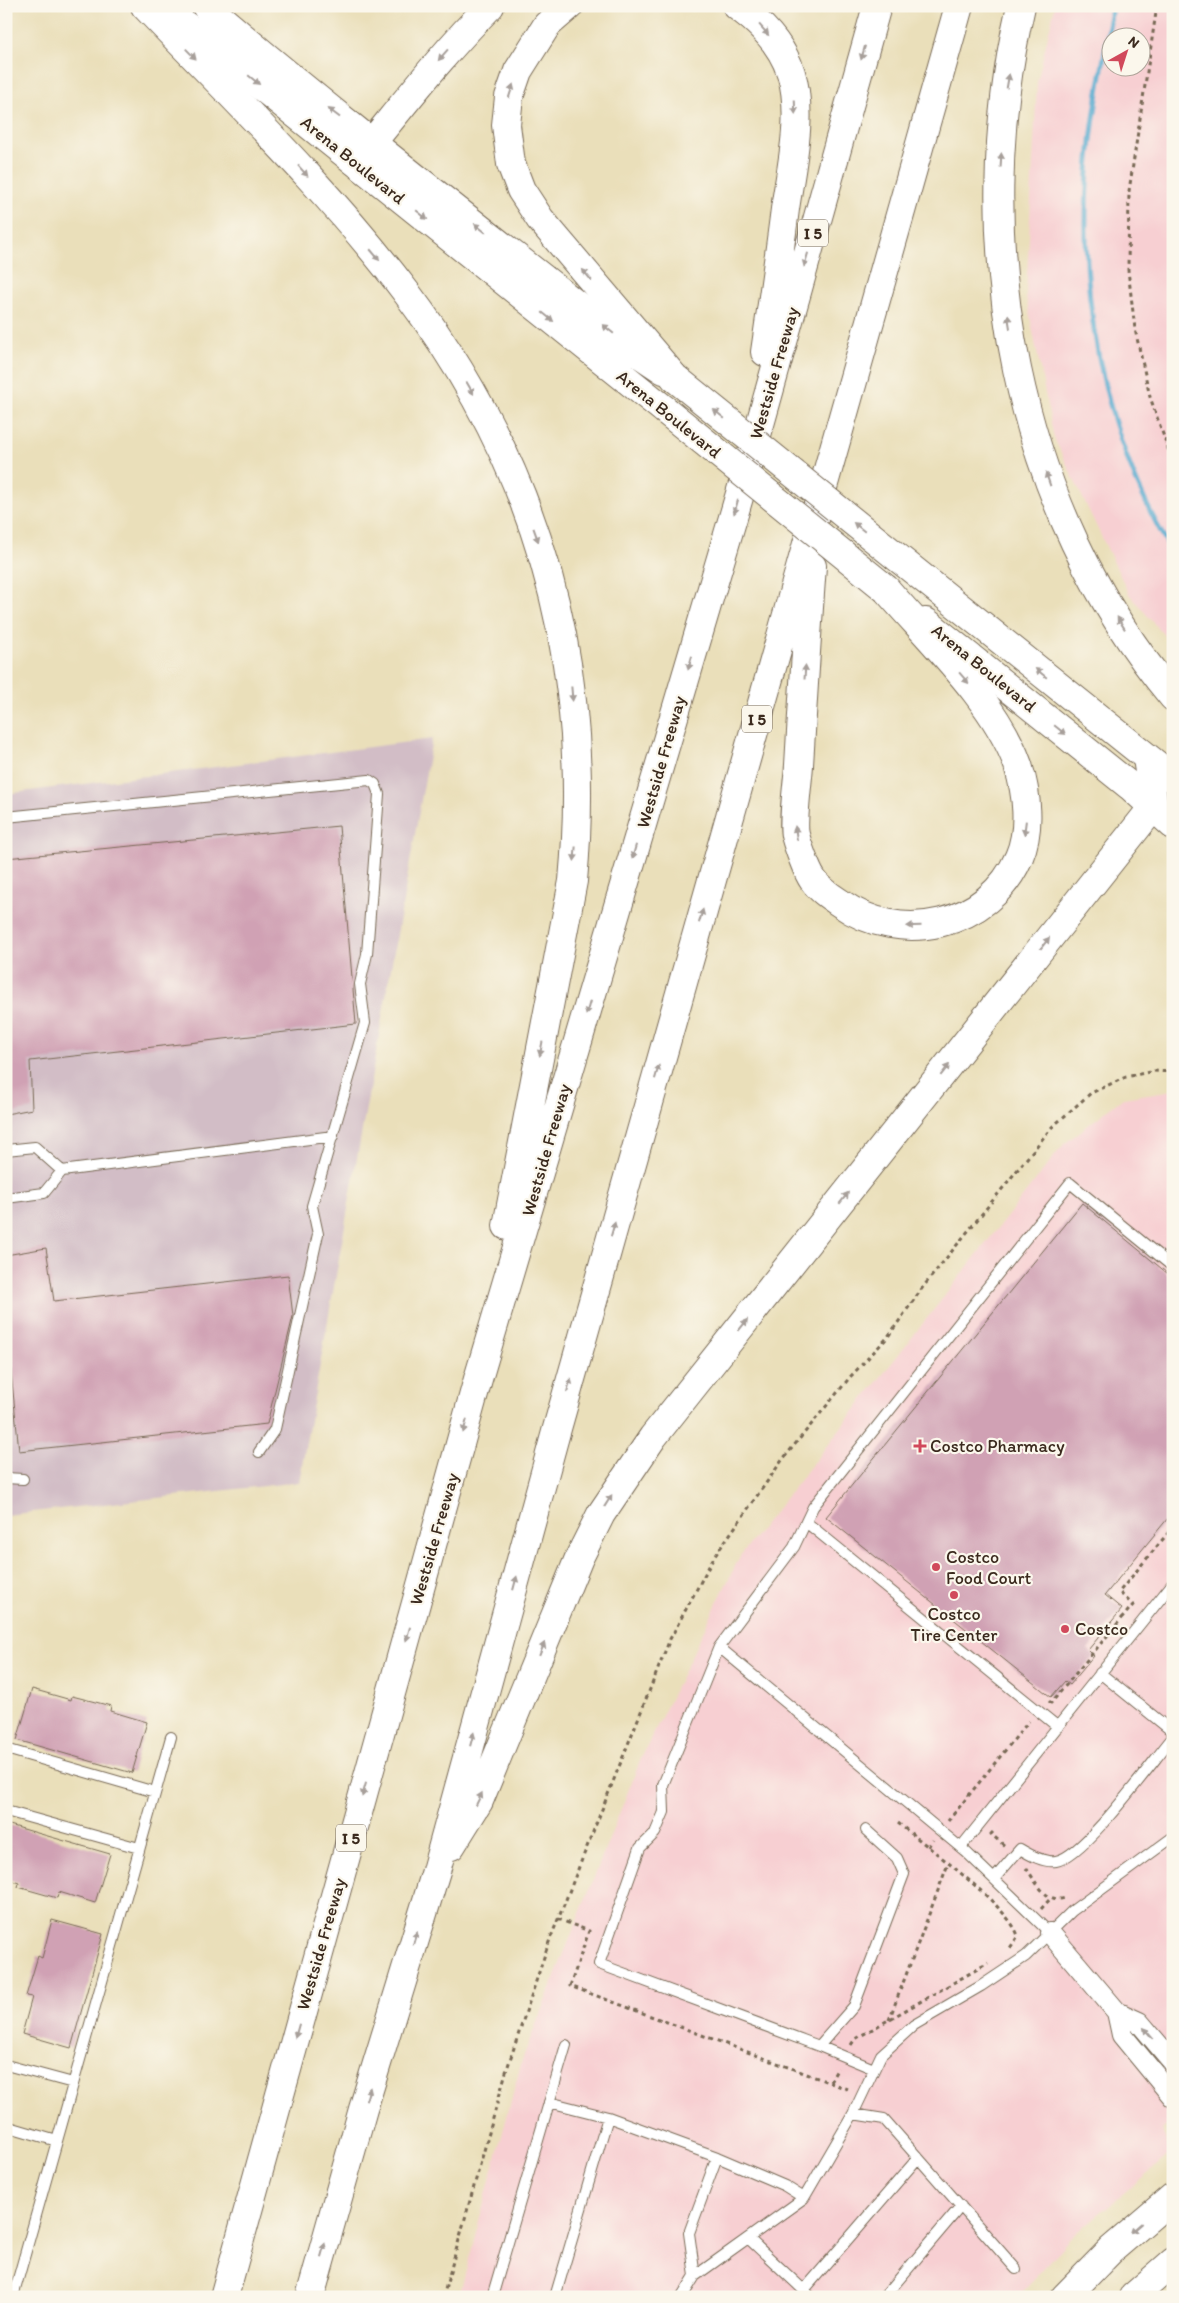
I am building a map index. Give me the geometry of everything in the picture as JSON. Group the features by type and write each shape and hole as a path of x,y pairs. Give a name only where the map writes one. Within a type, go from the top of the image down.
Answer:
{"main road":[{"path":"145,6 278,144 338,210 406,291 437,336 491,425 517,482 539,542 562,634 571,680 576,741 577,837 573,881 478,1379"},
{"name":"Arena Boulevard","path":"161,6 365,152 631,348 676,378 897,558 1173,778"},
{"name":"Arena Boulevard","path":"206,6 312,96 365,152 665,410 1163,816"},
{"path":"365,152 460,35 490,6"},
{"path":"569,6 547,25 518,71 508,97 506,125 511,164 521,190 540,219 676,378"},
{"path":"737,6 760,24 784,55 791,75 796,120 790,178 750,460"},
{"name":"Westside Freeway","path":"224,2297 478,1379 750,460 876,6"},
{"name":"I 5","path":"310,2297 363,2109 436,1871 559,1423 959,6"},
{"path":"1021,6 1006,90 1000,158 1000,207 1005,295 1016,363 1030,428 1052,493 1080,556 1142,658 1173,697"},
{"path":"815,512 795,834 812,879 826,893 856,914 894,926 936,925 957,918 976,908 988,900 1002,884 1019,857 1026,831 1026,811 1018,765 1001,730 972,687 886,589"},
{"path":"436,1871 480,1801 579,1558 601,1514 619,1484 653,1437 1163,816 1147,758"},
{"path":"1065,2297 1111,2250 1173,2197"},
{"path":"1133,2297 1173,2262"}],"street":[{"path":"1050,1933 1117,2012 1139,2022 1173,2062"},
{"path":"1117,2012 1122,2035 1173,2097"}],"lane":[{"path":"6,817 369,780 375,784 379,794 367,954 360,984 365,1023 312,1206 318,1234 274,1429 259,1452"},
{"path":"6,1198 44,1193 62,1171 333,1136"},
{"path":"6,1150 36,1147 62,1171"},
{"path":"874,2069 819,2046 599,1964 640,1848 656,1832 664,1812 663,1785 719,1647 794,1547 813,1507 1070,1183 1173,1267"},
{"path":"6,1478 23,1479"},
{"path":"806,1522 1058,1727"},
{"path":"961,1847 1173,1583"},
{"path":"719,1647 961,1847 1050,1933"},
{"path":"1100,1673 1173,1732"},
{"path":"13,2297 171,1737"},
{"path":"994,1879 1020,1849 1037,1858 1056,1862 1077,1850 1100,1826 1173,1737"},
{"path":"6,1749 155,1792"},
{"path":"6,1811 139,1848"},
{"path":"819,2046 854,2006 904,1874 897,1858 866,1830"},
{"path":"682,2297 695,2276 804,2198 853,2114 881,2055 914,2025 981,1986 1026,1956 1072,1911 1173,1837"},
{"path":"492,2297 566,2045"},
{"path":"6,2065 73,2083"},
{"path":"549,2102 608,2118 717,2157 785,2186 804,2198"},
{"path":"853,2114 884,2119 1016,2269"},
{"path":"555,2297 608,2118"},
{"path":"6,2126 57,2141"},
{"path":"695,2276 689,2233 717,2157"},
{"path":"748,2238 807,2293 918,2158"},
{"path":"884,2297 961,2206"}],"path":[{"path":"1157,6 1129,191 1128,270 1136,329 1150,396 1173,463"},
{"path":"928,1847 1046,1699 1052,1702 1133,1605 1118,1592 1173,1527"},
{"path":"1065,1686 1080,1698"},
{"path":"898,1823 991,1899 1016,1926 1018,1936 1014,1945 1008,1950"},
{"path":"997,1827 991,1834 1015,1855 1047,1896 1063,1899 1068,1896"},
{"path":"889,2021 948,1864"},
{"path":"558,1919 589,1931 570,1986 847,2089"},
{"path":"830,2082 855,2039 995,1959"}],"shaded area":[{"path":"1055,6 1173,6 1173,646 1129,594 1054,438 1026,297 1037,82"},
{"path":"432,739 299,1482 6,1515 6,794"},
{"path":"1173,1090 1173,2120 1163,2129 1169,2155 1076,2233 1017,2297 459,2297 522,2060 640,1761 740,1556 1064,1144 1123,1098"}],"building":[{"path":"339,826 356,1024 30,1061 32,1109 6,1114 6,858"},
{"path":"1082,1203 1173,1278 1173,1512 1105,1595 1122,1609 1088,1650 1094,1656 1070,1685 1065,1681 1051,1697 826,1517"},
{"path":"46,1248 54,1301 288,1275 293,1316 267,1424 19,1451 6,1322 6,1255"},
{"path":"32,1689 71,1700 72,1696 111,1706 110,1711 147,1722 132,1773 17,1740"},
{"path":"6,1824 110,1854 95,1903 59,1892 57,1898 18,1887 19,1883 6,1879"},
{"path":"52,1920 103,1934 71,2048 22,2034 32,1997 26,1996 38,1956 42,1958"}],"waterway":[{"path":"1112,6 1093,124 1087,194 1086,247 1090,301 1098,354 1110,406 1127,457 1148,506 1173,553"}],"place":[{"name":"Costco Pharmacy","path":"920,1446"},
{"name":"Costco Food Court","path":"936,1567"},
{"name":"Costco Tire Center","path":"954,1595"},
{"name":"Costco","path":"1065,1629"}]}
